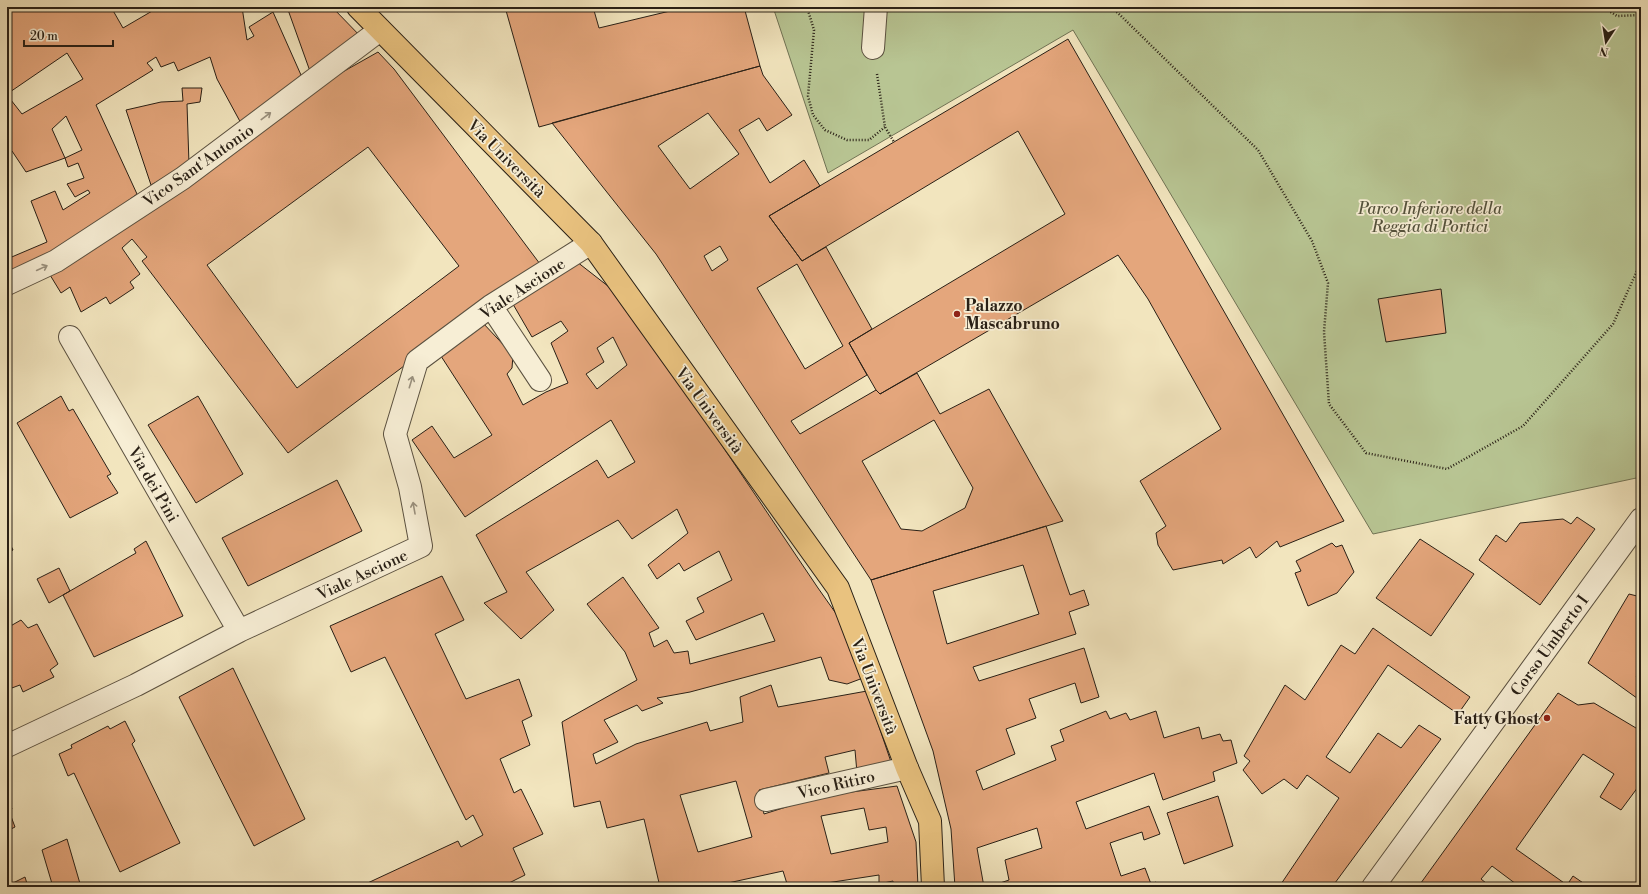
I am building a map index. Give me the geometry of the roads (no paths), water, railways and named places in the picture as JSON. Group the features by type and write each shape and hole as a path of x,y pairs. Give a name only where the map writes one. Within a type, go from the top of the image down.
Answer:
{"main road":[{"name":"Via Università","path":"358,7 591,243 838,588 907,768 930,821 933,887"}],"street":[{"path":"873,48 876,7"},
{"name":"Vico Sant'Antonio","path":"7,284 56,261 183,178 380,30"},
{"name":"Viale Ascione","path":"7,746 136,685 239,631 420,546 410,487 395,434 417,361 491,306 591,243"},
{"path":"491,306 540,380"},
{"name":"Via dei Pini","path":"70,337 239,631"},
{"name":"Corso Umberto I","path":"1373,887 1641,519"},
{"name":"Vico Ritiro","path":"766,800 907,768"}],"place":[{"name":"Palazzo Mascabruno","path":"957,314"},
{"name":"Fatty Ghost","path":"1547,718"}],"park label":[{"name":"Parco Inferiore della Reggia di Portici","path":"1430,217"}]}
